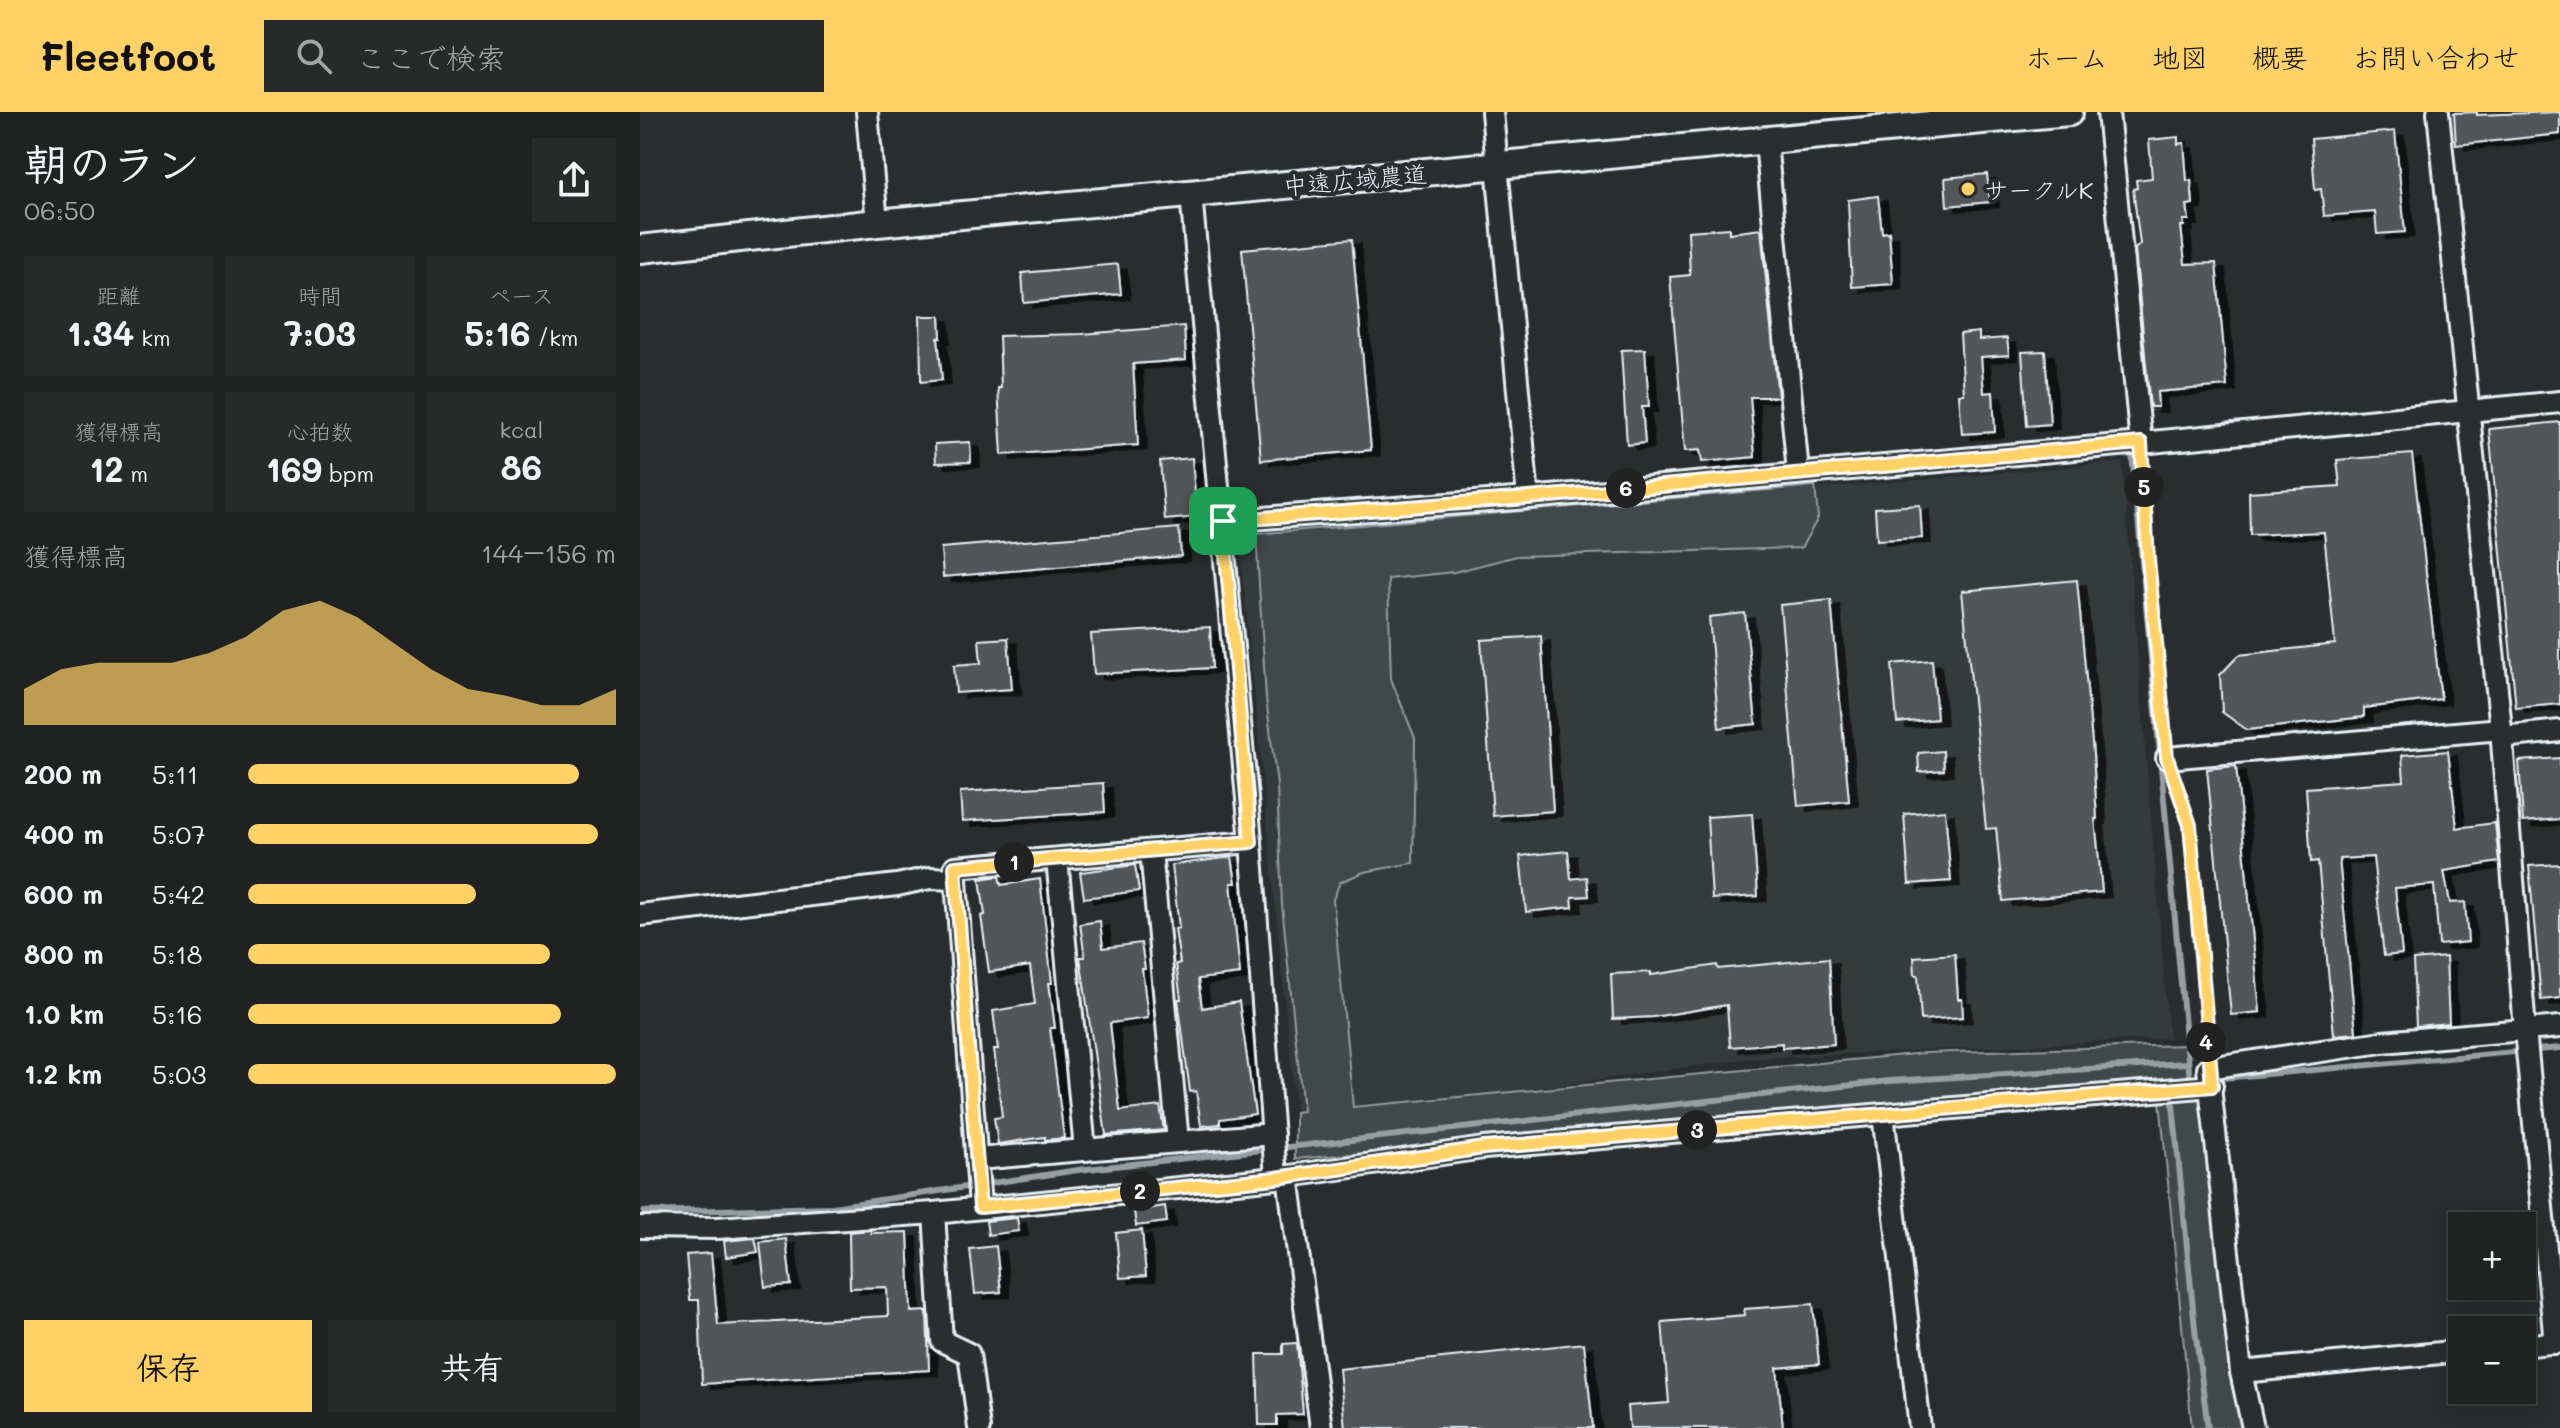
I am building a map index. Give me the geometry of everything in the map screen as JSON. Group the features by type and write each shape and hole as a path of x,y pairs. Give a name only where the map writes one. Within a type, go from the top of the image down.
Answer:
{"street":[{"path":"867,112 877,223"},
{"path":"1492,112 1528,498"},
{"name":"中遠広域農道","path":"640,249 877,223 2069,112"},
{"path":"2108,112 2141,443"},
{"path":"2438,112 2502,733 2525,1030 2558,1342 2536,1344"},
{"path":"1766,142 1798,472"},
{"path":"1191,194 1223,521 1273,1134 1321,1428"},
{"path":"1223,521 1528,498 2560,402"},
{"path":"2167,758 2560,731"},
{"path":"980,1207 955,867 1251,842"},
{"path":"1151,851 1178,1142"},
{"path":"1057,859 1085,1150"},
{"path":"640,915 897,885 930,878 956,879"},
{"path":"640,1227 717,1228 934,1213 1282,1177 1484,1148 1883,1114 2210,1077 2382,1042 2560,1027"},
{"path":"2210,1077 2241,1372 2253,1428"},
{"path":"1883,1114 1920,1428"},
{"path":"977,1159 1273,1134"},
{"path":"934,1213 942,1341 969,1354 979,1428"},
{"path":"2241,1372 2448,1352"}],"path":[{"path":"2141,443 2148,559 2167,758 2190,825 2210,1077"}],"shaded area":[{"path":"2122,462 2169,1038 1744,1059 1297,1123 1239,539"},
{"path":"1815,486 1818,518 1801,548 1517,556 1454,572 1388,579 1391,679 1415,738 1413,863 1364,872 1340,882 1333,900 1353,1107 1925,1053 2185,1045 2190,1081 1295,1159 1295,1112 1303,1111 1282,905 1277,785 1266,698 1256,534"},
{"path":"2205,1087 2252,1428 2192,1428 2159,1090"}],"building":[{"path":"2477,112 2477,115 2560,112 2560,134 2456,145 2454,113"},
{"path":"2395,131 2405,232 2377,234 2375,212 2324,216 2321,189 2315,190 2311,139"},
{"path":"2178,137 2178,144 2184,143 2187,181 2191,180 2193,204 2187,205 2189,220 2183,220 2184,226 2181,226 2185,264 2216,263 2227,386 2157,392 2158,407 2150,407 2135,249 2140,244 2133,189 2137,188 2136,180 2152,178 2149,140"},
{"path":"1987,174 1990,202 1947,206 1945,178"},
{"path":"1878,196 1882,233 1889,232 1893,284 1852,287 1848,200"},
{"path":"1729,228 1729,233 1761,229 1778,397 1750,397 1755,457 1702,462 1700,450 1685,451 1670,277 1690,275 1688,231"},
{"path":"1352,239 1371,450 1261,460 1242,249"},
{"path":"1118,264 1121,294 1024,303 1022,273"},
{"path":"920,316 940,316 941,338 938,338 942,380 921,382"},
{"path":"1184,326 1186,360 1133,364 1138,445 1002,455 999,336 1082,334"},
{"path":"1979,332 1979,340 2007,338 2009,355 1981,357 1984,393 1993,392 1995,432 1962,434 1959,394 1964,394 1960,334"},
{"path":"1645,349 1649,407 1642,407 1645,443 1627,445 1621,350"},
{"path":"2045,351 2050,424 2027,426 2022,352"},
{"path":"2560,422 2560,704 2516,708 2489,429"},
{"path":"970,442 971,462 936,463 935,444"},
{"path":"2412,454 2441,699 2364,708 2364,717 2247,730 2222,712 2220,675 2239,655 2335,644 2324,532 2250,535 2249,492 2340,486 2337,460"},
{"path":"1192,458 1197,517 1165,520 1160,461"},
{"path":"1920,505 1922,538 1877,540 1875,508"},
{"path":"1179,528 1181,556 943,577 941,548"},
{"path":"2077,580 2102,892 2003,901 1996,828 1986,829 1962,591"},
{"path":"1831,600 1849,801 1798,806 1780,605"},
{"path":"1745,613 1756,724 1719,728 1709,617"},
{"path":"1210,627 1212,668 1094,674 1091,634"},
{"path":"1541,636 1553,811 1493,816 1481,640"},
{"path":"1008,638 1012,689 956,693 954,665 981,663 979,640"},
{"path":"1932,660 1937,719 1897,723 1892,664"},
{"path":"1943,751 1944,770 1919,772 1918,753"},
{"path":"2448,751 2457,828 2495,823 2499,862 2444,871 2450,903 2465,902 2468,942 2439,945 2434,885 2395,888 2402,954 2384,956 2373,857 2339,859 2356,1033 2334,1035 2318,861 2311,862 2306,788 2404,781 2402,755"},
{"path":"2560,758 2560,819 2523,822 2519,761"},
{"path":"2236,766 2260,1012 2231,1015 2207,769"},
{"path":"1103,783 1105,812 962,821 960,792"},
{"path":"1945,810 1951,881 1909,884 1904,814"},
{"path":"1752,814 1758,896 1712,899 1707,817"},
{"path":"1568,851 1571,879 1587,877 1589,896 1572,897 1573,907 1526,912 1520,856"},
{"path":"1232,857 1236,883 1231,883 1240,974 1198,979 1202,1008 1239,1002 1255,1114 1220,1119 1220,1124 1201,1126 1196,1091 1190,1092 1178,999 1181,999 1176,964 1180,963 1175,929 1179,928 1172,865"},
{"path":"2560,864 2560,998 2541,1000 2529,866"},
{"path":"1135,865 1139,891 1084,898 1080,872"},
{"path":"999,876 1001,885 1040,879 1052,983 1049,983 1055,1028 1050,1028 1064,1138 1045,1140 1045,1137 998,1144 994,1118 1002,1117 993,1011 1035,1004 1030,966 989,972 981,916 985,915 980,879"},
{"path":"1100,921 1103,948 1141,943 1145,969 1142,969 1148,1018 1110,1023 1120,1111 1160,1106 1164,1130 1106,1135 1080,957 1085,957 1080,924"},
{"path":"1955,954 1958,999 1962,999 1963,1017 1921,1020 1914,957"},
{"path":"2446,957 2449,1023 2416,1026 2413,960"},
{"path":"1829,958 1834,1044 1782,1048 1782,1043 1730,1047 1727,1005 1653,1017 1613,1019 1611,974 1651,972 1651,975 1717,965 1718,969"},
{"path":"1165,1206 1167,1222 1136,1226 1134,1211"},
{"path":"1017,1218 1019,1231 988,1235 986,1221"},
{"path":"871,1230 871,1233 908,1232 911,1312 927,1311 929,1370 702,1384 699,1300 690,1300 686,1255 711,1253 718,1325 888,1316 887,1287 850,1288 849,1232"},
{"path":"1142,1230 1146,1276 1120,1278 1116,1233"},
{"path":"755,1238 758,1252 726,1257 724,1241"},
{"path":"786,1239 791,1285 765,1287 760,1242"},
{"path":"996,1246 1001,1292 975,1294 970,1249"},
{"path":"1813,1304 1819,1364 1777,1368 1783,1428 1630,1428 1628,1406 1669,1403 1662,1322 1745,1315 1744,1309"},
{"path":"1297,1343 1303,1414 1277,1415 1277,1425 1259,1425 1257,1354 1283,1354 1283,1344"},
{"path":"1584,1343 1593,1428 1345,1428 1339,1369"}],"waterway":[{"path":"2127,399 2190,1081"},
{"path":"2211,1079 2560,1048"},
{"path":"644,1212 833,1207 1078,1170 1890,1081 2186,1063"},
{"path":"2172,1094 2208,1428"}],"place":[{"name":"サークルK","path":"1968,189"}],"route":[{"path":"2141,443 2148,559 2167,758 2190,825 2208,1068 2212,1086 1484,1148 1276,1178 980,1207 955,867 1251,842 1223,521 1528,498 2141,443"}]}
